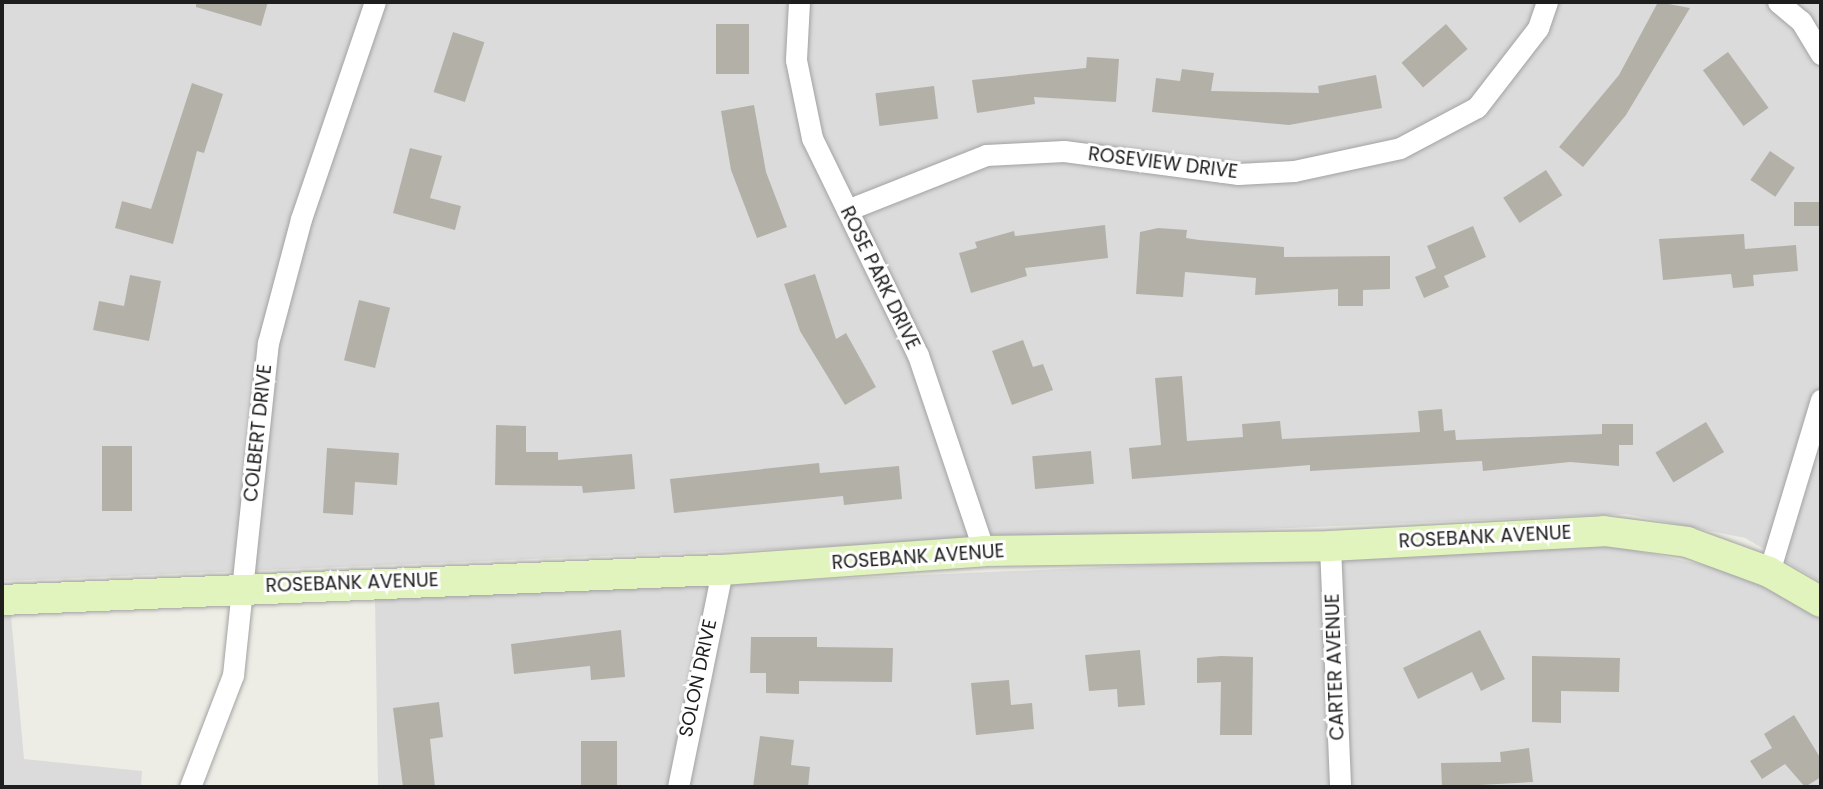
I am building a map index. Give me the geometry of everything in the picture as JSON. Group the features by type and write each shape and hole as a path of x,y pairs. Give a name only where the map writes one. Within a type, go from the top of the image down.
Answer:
{"street":[{"name":"COLBERT DRIVE","path":"190,787 233,675 268,343 301,219 375,2"},
{"name":"ROSE PARK DRIVE","path":"799,2 796,60 812,138 918,355 984,551"},
{"name":"ROSEVIEW DRIVE","path":"847,210 986,155 1064,151 1238,174 1294,171 1400,148 1477,107 1538,28 1547,2"},
{"path":"1778,2 1801,21 1821,54"},
{"path":"1769,572 1821,400"},
{"name":"ROSEBANK AVENUE","path":"2,600 241,587 722,570 984,551 1330,546 1604,531 1686,542 1769,572 1821,603"},
{"name":"CARTER AVENUE","path":"1330,546 1340,787"},
{"name":"SOLON DRIVE","path":"678,787 722,570"}],"shaded area":[{"path":"2,2 1821,2 1821,582 1745,538 1626,514 2,581"},
{"path":"1609,545 1727,570 1821,614 1821,787 378,787 375,599"},
{"path":"11,615 24,759 142,771 141,787 2,787 2,616"}],"building":[{"path":"196,2 268,2 261,26 196,7"},
{"path":"1658,2 1690,8 1626,115 1583,167 1559,147 1619,75"},
{"path":"716,24 749,24 749,74 716,74"},
{"path":"1446,24 1468,49 1423,88 1401,63"},
{"path":"453,32 484,42 465,102 434,92"},
{"path":"1728,52 1769,108 1743,126 1703,70"},
{"path":"1087,57 1119,59 1116,102 1034,97 1035,104 977,113 972,80 1086,68"},
{"path":"1182,69 1214,73 1211,91 1319,93 1318,86 1376,75 1382,108 1289,125 1152,112 1156,78 1180,81"},
{"path":"192,83 223,94 204,153 197,151 173,244 115,228 122,201 151,209"},
{"path":"934,86 938,119 879,126 875,93"},
{"path":"754,105 766,172 787,227 757,238 731,170 721,111"},
{"path":"410,148 442,156 430,198 461,206 455,230 393,213"},
{"path":"1770,151 1795,168 1775,197 1750,180"},
{"path":"1546,170 1562,195 1520,223 1503,198"},
{"path":"1794,202 1821,202 1821,226 1794,226"},
{"path":"1105,225 1108,258 1025,268 1027,276 971,293 959,253 977,248 975,242 1014,231 1015,236"},
{"path":"1473,226 1486,257 1444,276 1449,287 1424,298 1415,277 1436,268 1427,246"},
{"path":"1158,228 1187,230 1186,238 1199,240 1284,247 1284,257 1390,256 1390,289 1363,290 1363,306 1338,306 1338,289 1255,295 1256,278 1185,272 1183,297 1136,294 1140,232"},
{"path":"1744,234 1745,249 1796,245 1798,271 1753,275 1754,286 1733,288 1731,274 1663,280 1659,239"},
{"path":"815,274 836,339 846,333 876,387 845,405 800,331 784,284"},
{"path":"130,275 161,281 149,341 93,330 99,301 124,306"},
{"path":"359,300 390,308 375,368 344,360"},
{"path":"1023,340 1033,367 1043,364 1053,390 1012,405 992,351"},
{"path":"1182,376 1187,441 1243,437 1242,424 1280,421 1282,439 1420,432 1418,411 1442,409 1444,431 1455,430 1456,440 1602,434 1602,424 1633,424 1633,445 1619,445 1619,466 1570,462 1483,471 1482,461 1310,471 1310,465 1132,479 1129,448 1161,445 1155,378"},
{"path":"1706,422 1724,452 1673,482 1655,452"},
{"path":"496,425 526,426 526,452 558,452 558,460 632,454 635,489 583,493 582,486 495,485"},
{"path":"102,446 132,446 132,511 102,511"},
{"path":"327,448 399,453 397,485 355,482 353,515 323,513"},
{"path":"1091,451 1094,484 1035,489 1032,456"},
{"path":"819,463 820,473 899,466 902,499 844,505 843,496 674,513 670,479"},
{"path":"621,630 625,677 591,680 590,666 514,674 511,644"},
{"path":"1480,630 1505,679 1481,691 1472,672 1418,699 1403,668"},
{"path":"751,637 817,637 817,647 893,648 892,682 799,681 799,694 766,693 766,673 750,673"},
{"path":"1140,650 1145,705 1118,707 1117,689 1089,691 1085,655"},
{"path":"1532,656 1620,658 1619,692 1561,691 1561,723 1532,722"},
{"path":"1253,657 1252,735 1220,735 1221,682 1197,683 1197,658"},
{"path":"1009,680 1011,705 1032,703 1034,729 976,735 971,683"},
{"path":"439,702 443,737 430,739 435,787 403,787 393,708"},
{"path":"1794,715 1821,759 1821,777 1805,787 1785,764 1762,779 1750,761 1772,748 1764,734"},
{"path":"760,736 794,740 791,765 810,767 808,787 753,787"},
{"path":"581,741 617,741 617,787 581,787"},
{"path":"1529,748 1533,782 1442,787 1441,763 1501,762 1500,752"}]}
